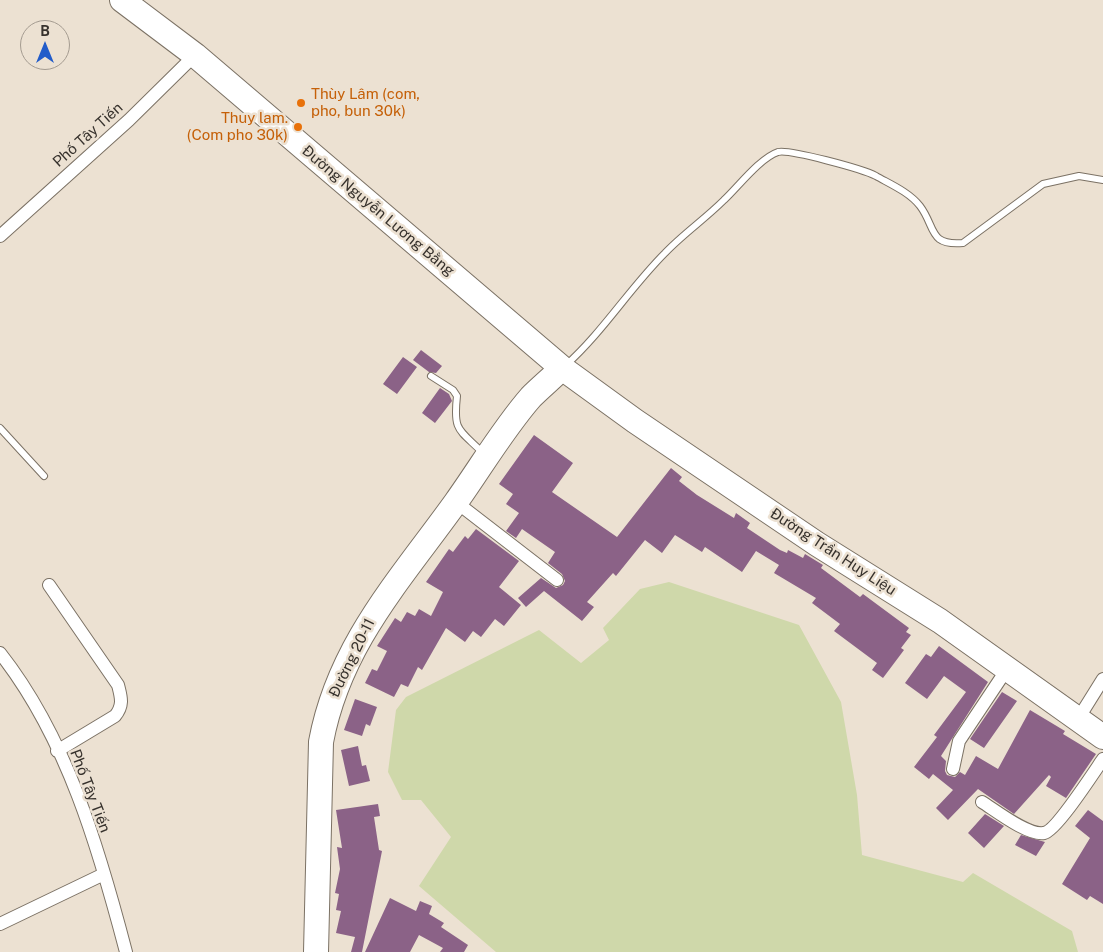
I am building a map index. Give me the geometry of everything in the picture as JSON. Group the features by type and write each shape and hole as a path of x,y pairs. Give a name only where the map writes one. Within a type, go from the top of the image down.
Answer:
{"highway":[{"name":"Đường Nguyễn Lương Bằng","path":"122,0 195,55 562,368"},
{"name":"Đường 20-11","path":"316,952 321,742 325,720 343,671 367,622 456,502 514,418 533,395 562,368"},
{"name":"Đường Trần Huy Liệu","path":"562,368 635,421 817,544 940,621 1103,737"}],"street":[{"name":"Phố Tây Tiến","path":"0,236 129,120 195,55"},
{"path":"456,502 557,580"},
{"path":"49,585 118,685 122,699 121,709 115,716 57,751"},
{"name":"Phố Tây Tiến","path":"0,653 30,694 73,784 104,874 126,952"},
{"path":"953,769 959,741 1007,669"},
{"path":"1078,719 1103,679"},
{"path":"982,802 1017,824 1035,833 1044,834 1052,829 1065,813 1103,759"},
{"path":"0,924 104,874"}],"lane":[{"path":"562,368 593,339 665,252 713,212 764,161 778,152 792,152 874,175 905,192 920,205 936,236 947,244 963,243 1043,184 1078,176 1103,180"},
{"path":"431,376 453,390 457,396 454,419 457,426 487,458"},
{"path":"0,428 44,476"}],"green space":[{"path":"669,582 799,625 841,702 857,795 862,855 963,882 973,873 1072,931 1078,952 496,952 419,886 451,837 421,800 402,800 388,772 396,710 406,697 539,630 581,663 609,640 603,628 640,589"}],"building":[{"path":"421,350 442,366 436,373 429,372 413,360"},
{"path":"403,357 417,367 397,394 383,384"},
{"path":"440,388 449,394 452,401 435,423 422,413"},
{"path":"534,435 573,463 552,492 617,537 671,468 682,477 679,481 697,495 734,518 736,513 750,523 747,528 780,550 787,553 788,550 803,558 805,554 823,565 821,568 860,597 863,594 909,628 906,632 911,635 901,648 904,650 883,678 872,670 877,663 834,631 840,624 812,603 816,598 774,573 779,565 756,551 742,572 705,547 702,552 675,535 662,553 645,540 616,576 613,573 587,602 594,607 582,621 544,591 526,607 518,598 541,578 556,588 563,585 565,581 562,574 548,563 555,552 522,529 516,538 506,531 519,513 506,504 513,494 499,484"},
{"path":"476,529 519,561 499,587 521,605 504,626 495,619 481,637 473,631 465,642 446,628 422,670 418,667 408,687 401,684 394,697 365,683 372,669 377,671 387,651 377,646 395,618 401,622 407,612 415,616 419,609 431,616 443,592 426,582 449,549 453,552 465,536 468,539"},
{"path":"939,646 988,682 941,756 946,761 945,771 947,775 955,777 960,772 965,775 976,756 998,769 1030,710 1065,731 1063,734 1096,754 1066,798 1046,786 1051,777 1049,775 1014,814 978,789 948,820 936,808 953,790 933,774 929,779 914,767 937,737 934,735 966,692 944,676 927,699 905,683 926,654 931,657"},
{"path":"1002,692 1017,701 984,748 970,739"},
{"path":"355,699 377,707 370,726 366,724 362,736 344,730"},
{"path":"358,746 362,766 366,765 370,781 349,786 341,750"},
{"path":"378,804 380,816 374,817 379,850 382,851 362,952 351,952 355,937 336,933 341,911 336,910 339,894 335,893 340,869 337,847 342,848 336,810"},
{"path":"1088,810 1103,821 1103,904 1090,896 1087,900 1062,884 1090,838 1075,826"},
{"path":"985,814 1004,826 984,848 968,833"},
{"path":"1021,835 1045,842 1036,856 1015,845"},
{"path":"390,898 416,911 420,901 432,906 429,914 444,923 441,927 468,945 464,952 440,952 443,948 419,935 410,952 365,952"}],"place":[{"name":"Thùy Lâm (com, pho, bun 30k)","path":"301,103"},
{"name":"Thuy lam. (Com pho 30k)","path":"298,127"}]}
